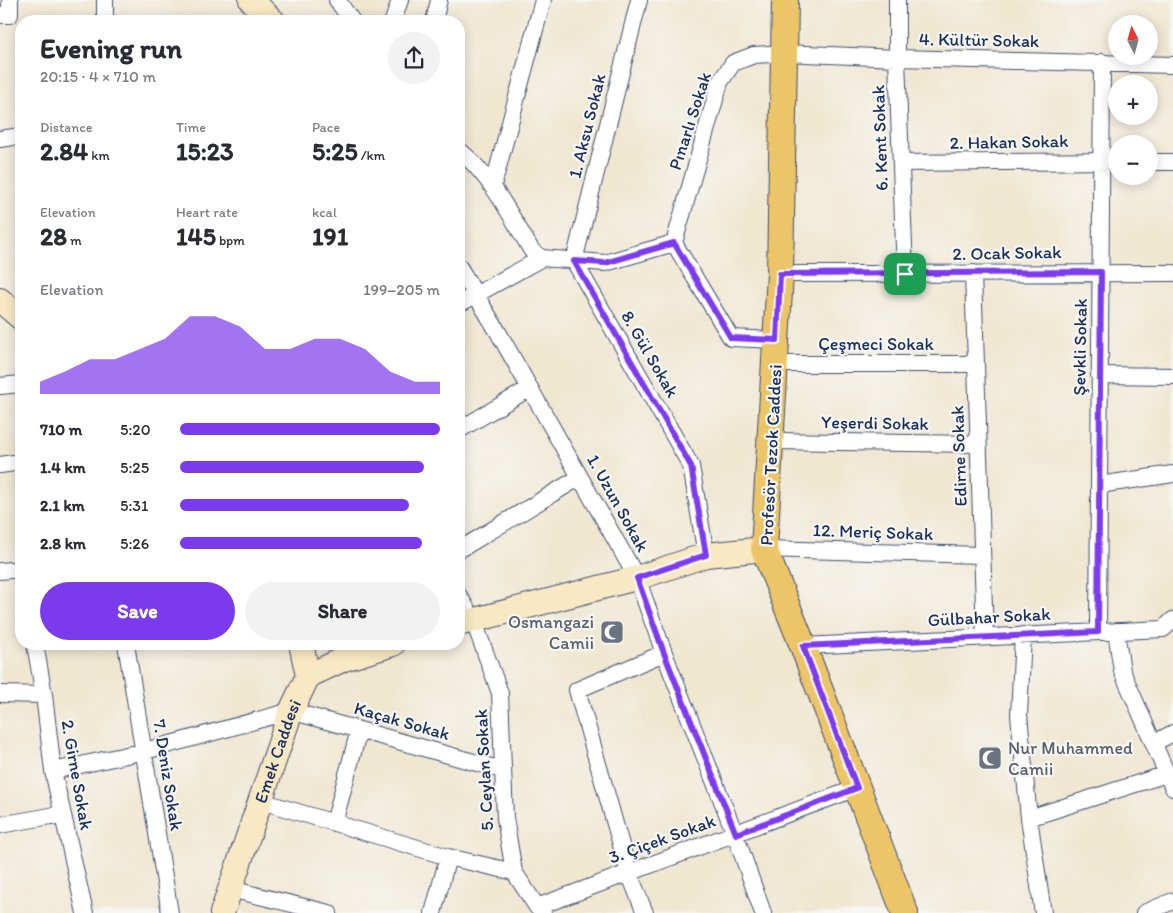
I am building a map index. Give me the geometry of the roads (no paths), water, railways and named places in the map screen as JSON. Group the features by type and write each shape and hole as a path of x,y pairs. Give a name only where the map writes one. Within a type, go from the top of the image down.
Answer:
{"main road":[{"name":"Profesör Tezok Caddesi","path":"785,0 780,274 777,352 764,549 905,913"}],"street":[{"path":"0,15 10,15 10,0"},
{"path":"105,0 105,15"},
{"path":"251,0 267,15"},
{"path":"336,0 347,15"},
{"path":"395,15 400,0"},
{"path":"435,15 439,0"},
{"path":"493,186 543,0"},
{"name":"1. Aksu Sokak","path":"574,261 639,0"},
{"name":"6. Kent Sokak","path":"897,0 897,58 905,274"},
{"name":"4. Kültür Sokak","path":"784,53 897,58 1173,65"},
{"name":"Pınarlı Sokak","path":"674,243 720,82 733,62 754,55 784,53"},
{"name":"Şevkli Sokak","path":"1102,62 1108,147"},
{"path":"0,139 15,137"},
{"path":"465,155 493,186 532,251 542,258 605,263 674,243"},
{"name":"2. Hakan Sokak","path":"901,163 1108,161"},
{"path":"1158,162 1173,162"},
{"name":"Şevkli Sokak","path":"1098,632 1101,272 1108,175"},
{"name":"Çeşmeci Sokak","path":"674,243 731,338 777,352 976,364"},
{"path":"465,301 542,258"},
{"name":"8. Gül Sokak","path":"574,261 691,466 706,555"},
{"name":"Edirne Sokak","path":"973,273 984,637"},
{"name":"2. Ocak Sokak","path":"780,274 1173,273"},
{"name":"1. Uzun Sokak","path":"465,277 637,578 664,653 736,834 763,913"},
{"path":"0,300 15,313"},
{"path":"1099,376 1173,376"},
{"path":"0,386 15,385"},
{"path":"465,426 530,388"},
{"name":"Yeşerdi Sokak","path":"771,441 978,444"},
{"path":"0,465 15,463"},
{"path":"1099,485 1173,474"},
{"path":"465,546 580,477"},
{"path":"466,621 637,578 706,555 764,549"},
{"name":"12. Meriç Sokak","path":"764,549 982,555"},
{"path":"0,572 15,570"},
{"name":"Gülbahar Sokak","path":"803,646 1163,629 1173,620"},
{"name":"5. Ceylan Sokak","path":"466,621 500,693 505,818 514,872 540,910"},
{"path":"1029,818 1170,781 1122,671 1116,631"},
{"path":"1023,636 1019,715 1029,818 1043,913"},
{"name":"2. Girne Sokak","path":"36,650 44,694 53,771 85,913"},
{"name":"7. Deniz Sokak","path":"127,650 170,913"},
{"path":"302,650 308,676"},
{"name":"Emek Caddesi","path":"222,913 292,711 308,676 345,651"},
{"path":"645,913 629,873 577,690 664,653"},
{"path":"0,694 44,694"},
{"path":"53,771 145,752 292,711"},
{"name":"Kaçak Sokak","path":"292,711 502,770"},
{"path":"334,823 358,730"},
{"path":"1154,743 1173,733"},
{"name":"3. Çiçek Sokak","path":"540,910 629,873 857,788"},
{"path":"261,801 448,857 514,872"},
{"path":"0,825 62,814"},
{"path":"433,913 448,857"},
{"path":"230,889 330,913"},
{"path":"1144,913 1173,901"}],"place":[{"name":"Osmangazi Camii","path":"612,632"},
{"name":"Nur Muhammed Camii","path":"990,758"}]}
